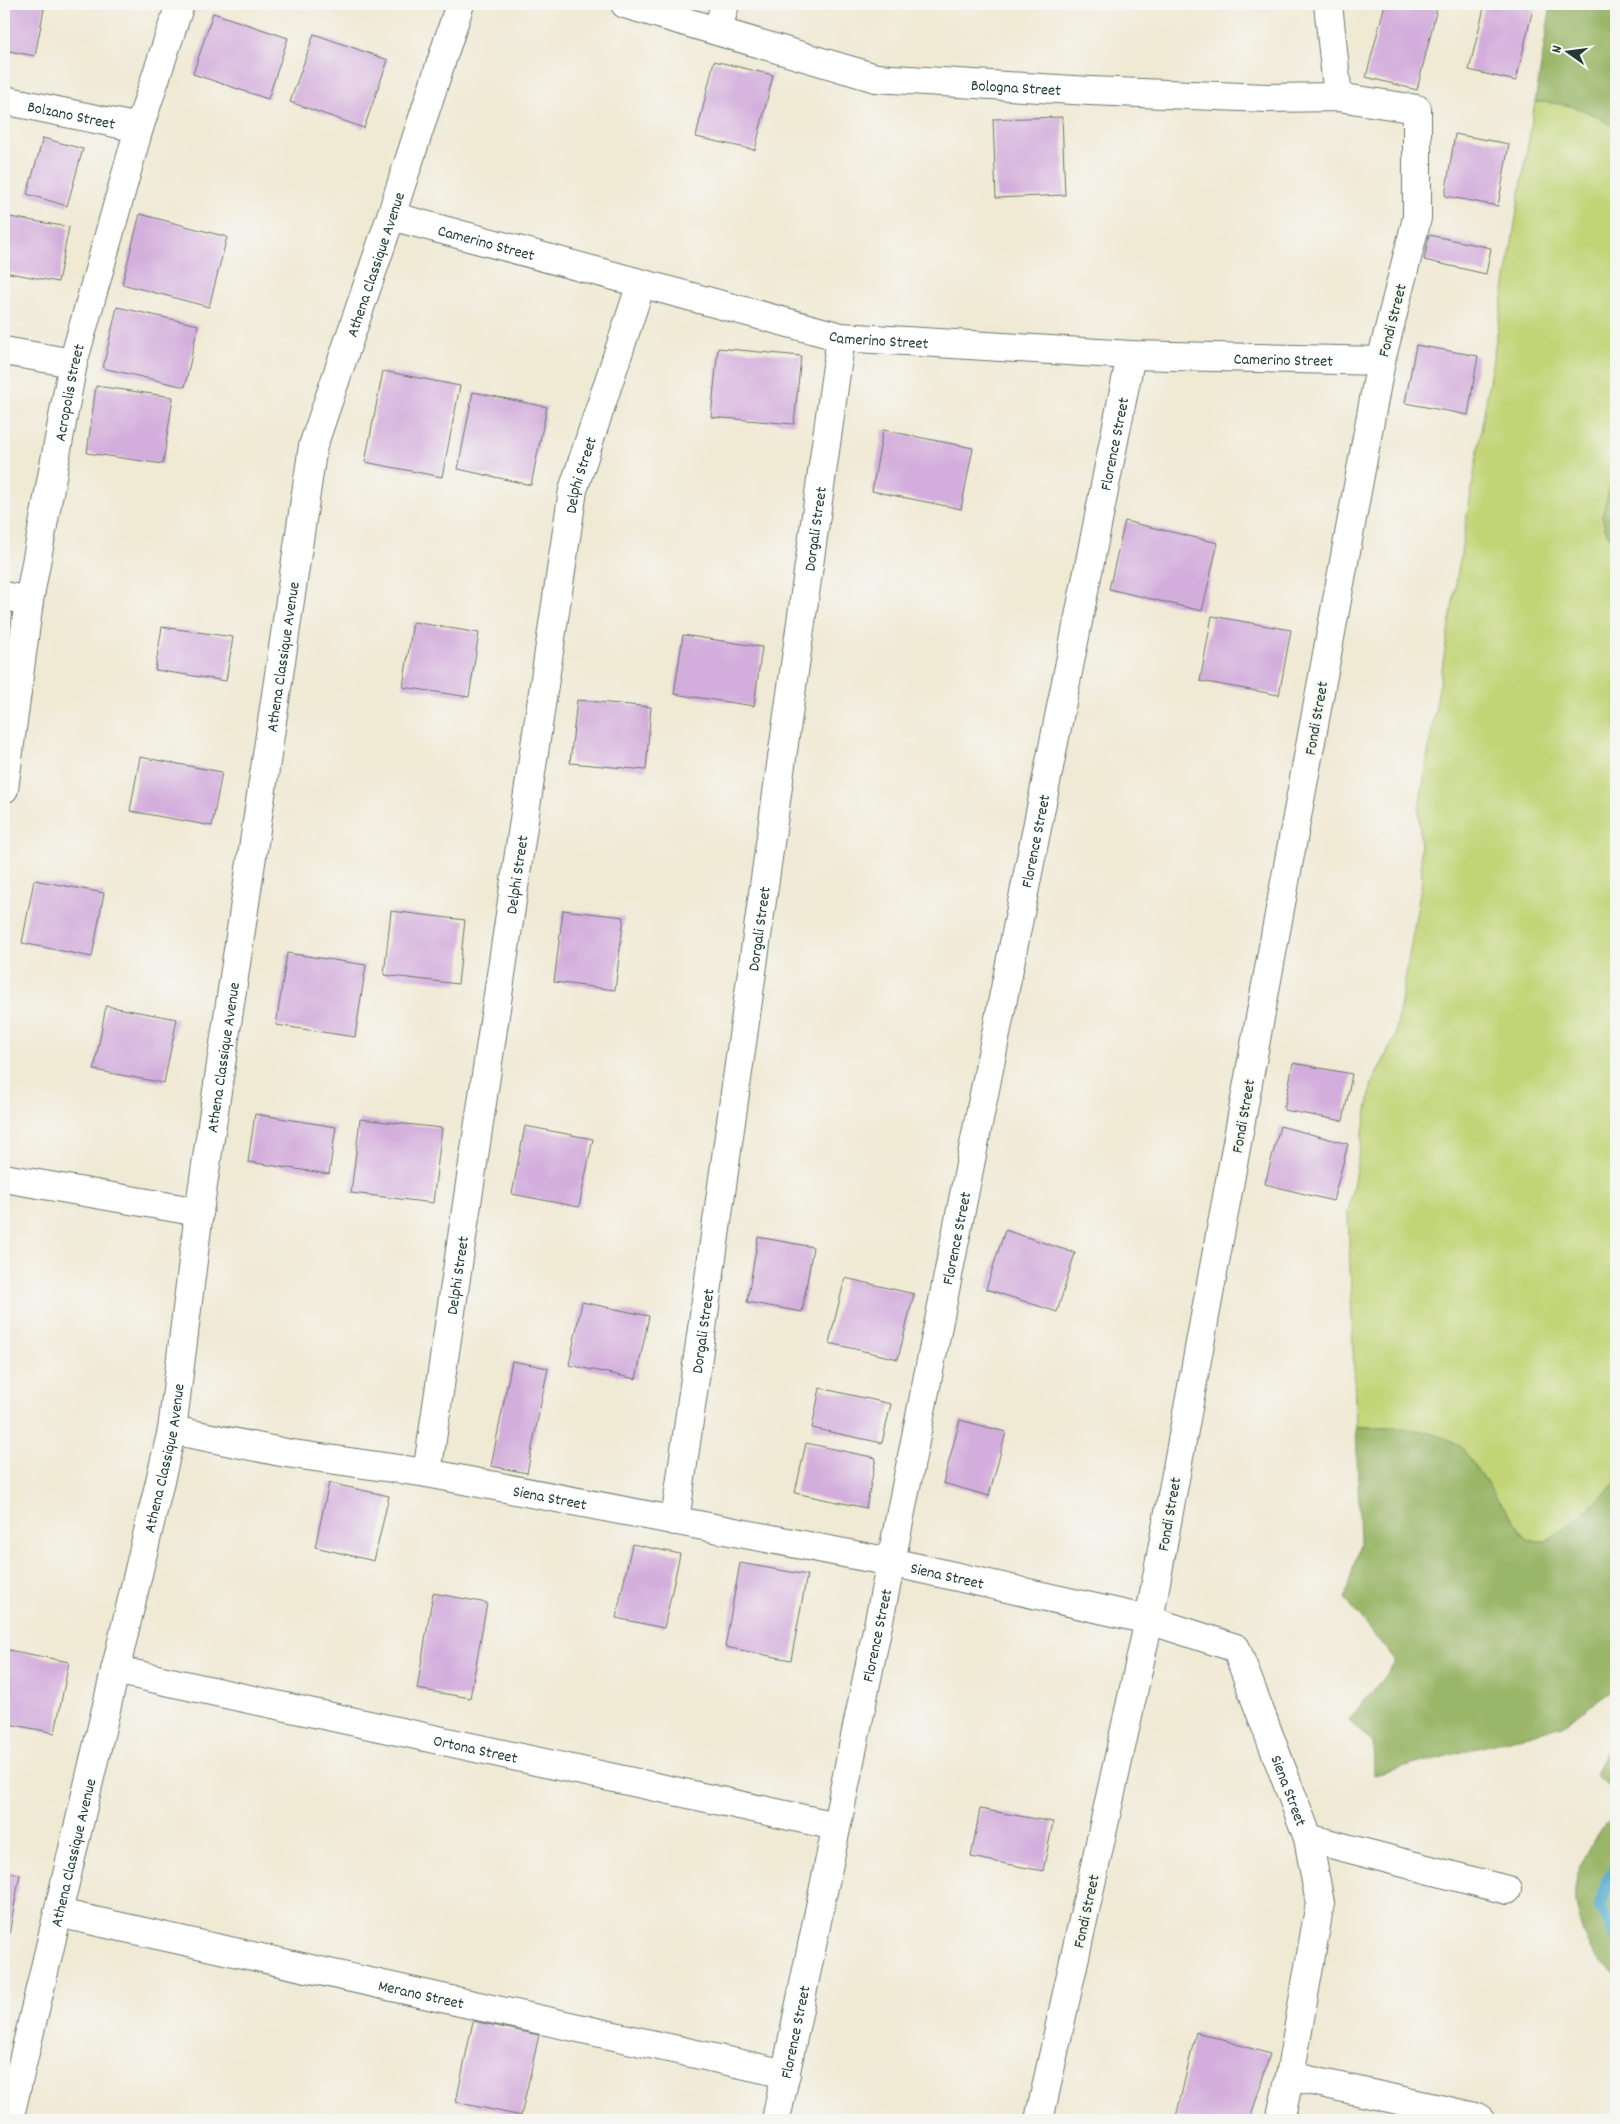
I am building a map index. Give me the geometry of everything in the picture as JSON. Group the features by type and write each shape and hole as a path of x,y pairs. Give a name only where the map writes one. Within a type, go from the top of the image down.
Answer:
{"street":[{"name":"Acropolis Street","path":"4,789 16,598 73,363 139,128 180,4"},
{"name":"Athena Classique Avenue","path":"9,2120 172,1430 199,1212 313,446 460,4"},
{"name":"Bologna Street","path":"625,4 876,78 1090,91 1258,98 1338,97 1417,109"},
{"path":"718,30 725,4"},
{"path":"1328,4 1338,97"},
{"name":"Bolzano Street","path":"4,100 139,128"},
{"name":"Fondi Street","path":"1039,2120 1149,1620 1381,361 1417,218 1417,109"},
{"name":"Camerino Street","path":"391,216 841,337 1131,355 1381,361"},
{"name":"Delphi Street","path":"427,1473 573,490 641,284"},
{"name":"Dorgali Street","path":"675,1521 841,337"},
{"path":"4,351 73,363"},
{"name":"Florence Street","path":"776,2120 891,1562 1131,355"},
{"path":"4,1178 199,1212"},
{"name":"Siena Street","path":"172,1430 286,1454 427,1473 891,1562 1149,1620 1236,1648 1308,1838 1320,1903 1290,2076 1280,2120"},
{"name":"Ortona Street","path":"115,1670 836,1826"},
{"path":"1308,1838 1507,1890"},
{"name":"Merano Street","path":"58,1913 786,2074"},
{"path":"1290,2076 1475,2117 1480,2120"}],"green space":[{"path":"1551,4 1616,4 1616,128 1578,108 1535,102"},
{"path":"1535,102 1578,108 1616,128 1616,465 1602,516 1607,534 1616,542 1616,1483 1575,1521 1546,1541 1528,1541 1461,1447 1394,1427 1356,1427 1348,1213 1372,1083 1395,1037 1422,881 1419,809"},
{"path":"1616,465 1616,542 1607,534 1602,516"},
{"path":"1356,1427 1424,1431 1450,1440 1461,1447 1528,1541 1546,1541 1575,1521 1616,1483 1616,1688 1562,1726 1374,1775 1373,1742 1349,1720 1396,1662 1345,1598 1360,1543"},
{"path":"1616,1730 1616,1794 1595,1774"},
{"path":"1616,1810 1616,1976 1592,1952 1577,1916 1575,1899 1576,1883 1580,1868 1595,1839"}],"building":[{"path":"4,4 45,4 35,56 4,50"},
{"path":"1385,4 1420,4 1437,8 1417,90 1366,77"},
{"path":"1485,4 1534,4 1516,81 1469,70"},
{"path":"213,13 288,38 268,99 193,74"},
{"path":"314,34 388,60 364,128 290,102"},
{"path":"714,61 773,75 755,150 696,137"},
{"path":"1062,117 1065,195 996,198 993,119"},
{"path":"1455,134 1509,144 1498,206 1445,196"},
{"path":"43,138 83,149 67,206 27,194"},
{"path":"140,214 227,237 209,307 122,284"},
{"path":"4,216 69,227 58,282 4,272"},
{"path":"1429,235 1491,248 1486,274 1424,260"},
{"path":"117,307 198,325 185,387 103,368"},
{"path":"1416,345 1478,356 1468,415 1405,403"},
{"path":"718,348 801,356 794,424 711,417"},
{"path":"383,371 460,386 442,477 365,462"},
{"path":"96,386 173,397 163,464 87,453"},
{"path":"473,392 547,407 531,485 458,469"},
{"path":"883,430 973,448 961,509 872,491"},
{"path":"1125,521 1218,543 1202,611 1109,589"},
{"path":"1212,616 1291,630 1279,695 1200,681"},
{"path":"413,622 479,633 469,697 403,687"},
{"path":"162,627 233,637 226,681 155,670"},
{"path":"683,635 762,647 754,706 674,694"},
{"path":"577,700 651,707 646,770 570,763"},
{"path":"140,757 222,772 212,826 130,811"},
{"path":"34,880 104,893 92,957 22,943"},
{"path":"563,910 624,917 615,990 554,982"},
{"path":"391,911 465,920 458,984 384,975"},
{"path":"287,953 366,965 355,1037 276,1025"},
{"path":"106,1006 177,1019 164,1083 94,1070"},
{"path":"1293,1063 1352,1074 1343,1121 1284,1110"},
{"path":"255,1114 336,1127 329,1174 248,1162"},
{"path":"360,1119 442,1128 433,1203 351,1193"},
{"path":"525,1126 593,1139 579,1207 512,1194"},
{"path":"1280,1126 1348,1144 1333,1201 1265,1184"},
{"path":"1005,1230 1075,1253 1057,1312 986,1289"},
{"path":"758,1237 813,1247 802,1312 747,1302"},
{"path":"845,1278 914,1294 898,1359 829,1343"},
{"path":"582,1302 649,1316 636,1379 569,1365"},
{"path":"512,1361 548,1368 527,1473 491,1466"},
{"path":"820,1388 891,1404 882,1443 812,1428"},
{"path":"960,1420 1006,1432 989,1496 943,1483"},
{"path":"806,1443 876,1458 866,1508 795,1493"},
{"path":"329,1483 389,1496 374,1561 315,1547"},
{"path":"632,1544 680,1554 664,1628 616,1618"},
{"path":"740,1563 807,1575 791,1660 725,1647"},
{"path":"433,1593 487,1603 470,1698 417,1689"},
{"path":"4,1649 69,1662 55,1733 4,1723"},
{"path":"980,1809 1053,1822 1043,1871 971,1857"},
{"path":"4,1871 20,1874 9,1935 4,1934"},
{"path":"473,2021 539,2035 521,2116 456,2102"},
{"path":"1196,2032 1270,2054 1250,2120 1196,2120 1176,2117"}],"waterway":[{"path":"1616,1868 1607,1880 1601,1907 1616,1936"}]}
